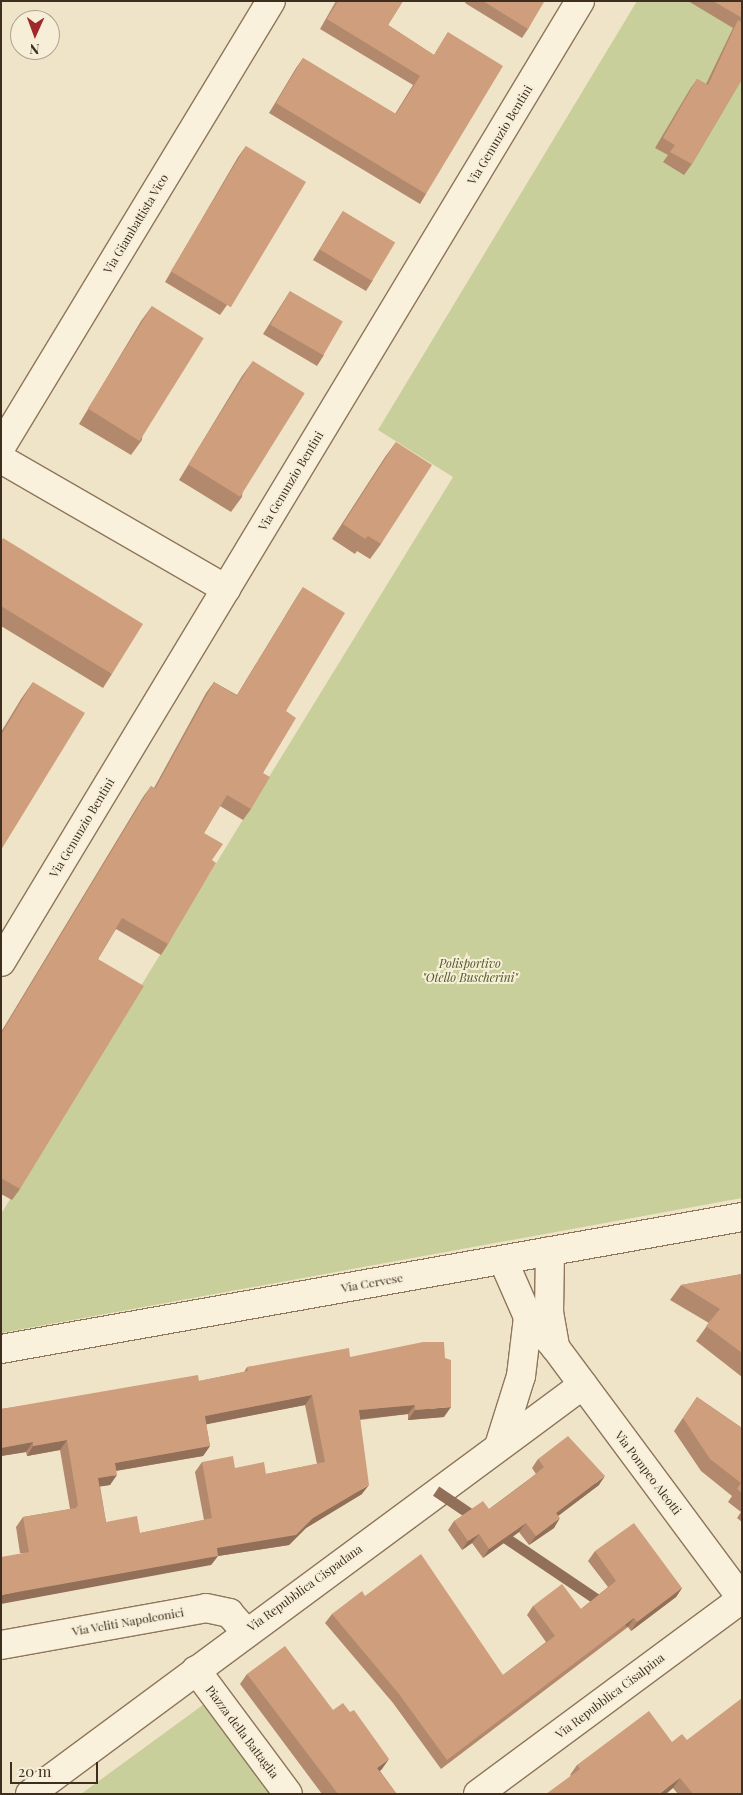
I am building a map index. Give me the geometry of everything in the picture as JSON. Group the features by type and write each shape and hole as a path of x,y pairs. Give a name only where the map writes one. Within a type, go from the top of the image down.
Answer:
{"street":[{"name":"Via Giambattista Vico","path":"1,447 271,1"},
{"name":"Via Genunzio Bentini","path":"1,962 580,1"},
{"path":"1,459 226,588"},
{"name":"Via Cervese","path":"1,1349 742,1217"},
{"path":"550,1251 549,1312 555,1347"},
{"path":"500,1446 521,1376 528,1318 503,1260"},
{"name":"Via Pompeo Aleotti","path":"528,1318 555,1347 742,1599"},
{"name":"Via Repubblica Cispadana","path":"30,1794 246,1632 583,1385"},
{"name":"Via Repubblica Cisalpina","path":"478,1794 742,1599"},
{"name":"Via Veliti Napoleonici","path":"1,1645 206,1608 229,1613 246,1632"},
{"name":"Piazza della Battaglia","path":"196,1670 288,1794"}],"green space":[{"name":"Polisportivo \"Otello Buscherini\"","path":"637,1 742,1 742,1198 1,1333 1,1214 453,477 378,430"},
{"path":"211,1699 271,1794 81,1794"}],"building":[{"path":"338,1 403,1 388,25 434,55 448,32 503,66 426,194 276,103 303,58 396,114 420,76 327,19"},
{"path":"483,1 543,1 544,2 528,29"},
{"path":"713,1 742,1 742,18"},
{"path":"738,20 742,22 742,79 692,164 670,152 675,145 663,138 697,79 708,85"},
{"path":"246,146 306,182 231,307 171,271"},
{"path":"343,211 395,242 372,281 320,250"},
{"path":"290,291 343,322 323,355 270,325"},
{"path":"152,306 204,338 140,441 88,409"},
{"path":"253,361 305,393 240,497 188,464"},
{"path":"396,442 432,465 381,544 368,536 365,539 343,524"},
{"path":"3,538 143,624 112,674 1,606 1,542"},
{"path":"303,587 345,613 286,711 296,718 263,773 270,777 251,809 227,795 204,833 223,844 212,860 216,863 168,944 122,918 98,959 144,986 20,1189 1,1178 1,1034 151,786 155,789 214,682 237,696"},
{"path":"33,682 85,713 1,850 1,735"},
{"path":"742,1274 742,1353 706,1326 720,1309 681,1285"},
{"path":"423,1342 444,1342 445,1358 451,1360 451,1407 415,1410 415,1405 359,1410 369,1485 313,1518 296,1535 217,1548 218,1556 1,1595 1,1557 29,1552 23,1517 76,1508 78,1505 67,1440 33,1446 33,1442 1,1448 1,1409 198,1375 199,1381 248,1371 247,1367 349,1348 350,1357","holes":["312,1395 325,1462 266,1474 264,1462 235,1468 233,1456 202,1462 212,1518 140,1533 137,1516 106,1522 98,1478 117,1475 115,1463 210,1446 205,1416"]},
{"path":"697,1397 742,1428 742,1493 737,1489 741,1483 710,1459 683,1418"},
{"path":"568,1436 605,1476 556,1513 560,1518 536,1536 526,1523 489,1549 479,1534 468,1541 454,1521 483,1501 489,1509 521,1486 544,1467 538,1459"},
{"path":"634,1523 682,1588 637,1622 634,1618 447,1760 399,1694 332,1614 362,1591 365,1596 421,1554 503,1675 555,1636 533,1606 562,1584 581,1609 616,1581 595,1551"},
{"path":"285,1646 333,1710 343,1703 350,1712 354,1710 389,1759 377,1768 396,1793 338,1794 247,1674"},
{"path":"742,1698 742,1794 693,1794 680,1778 659,1794 546,1794 580,1769 577,1765 649,1711 672,1742 682,1734 687,1740"}]}
